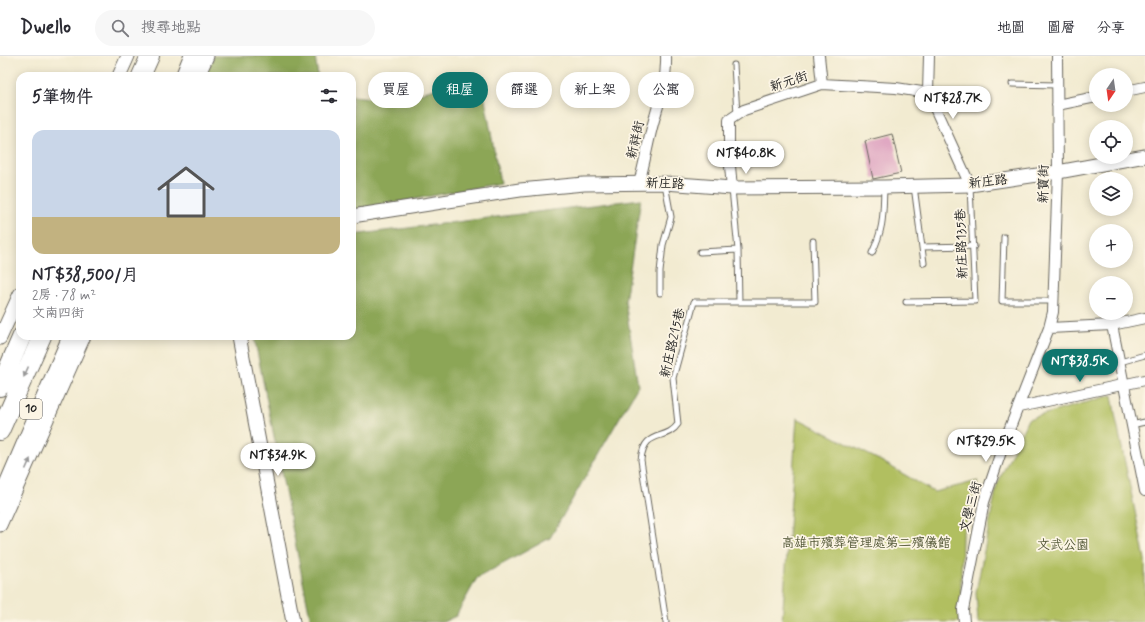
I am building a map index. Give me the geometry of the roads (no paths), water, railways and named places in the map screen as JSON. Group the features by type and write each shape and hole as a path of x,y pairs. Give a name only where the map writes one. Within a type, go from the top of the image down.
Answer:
{"highway":[{"path":"143,72 150,56"},
{"path":"156,72 162,56"},
{"path":"176,72 182,56"},
{"path":"186,72 193,56"},
{"path":"0,386 20,340"},
{"name":"10","path":"0,431 40,340"},
{"name":"10","path":"0,481 60,340"},
{"path":"0,504 70,340"}],"street":[{"path":"121,72 128,56"},
{"path":"200,72 207,56"},
{"name":"新祥街","path":"638,184 646,159 654,119 660,103 667,67 666,56"},
{"path":"819,56 822,84"},
{"path":"929,56 928,93 970,185"},
{"name":"新寶街","path":"1053,312 1058,172 1057,56"},
{"name":"新元街","path":"737,114 744,110 822,84 896,88 928,93"},
{"path":"1133,90 1145,87"},
{"path":"1057,105 1089,98"},
{"path":"732,188 728,120 737,114"},
{"name":"新庄路","path":"356,215 520,190 584,184 665,183 732,188 970,185 1058,172 1145,156"},
{"path":"0,338 16,304"},
{"name":"文學三街","path":"964,622 963,610 984,502 1004,443 1049,328 1053,312"},
{"path":"1049,328 1112,325 1145,318"},
{"path":"1112,325 1131,425 1142,460 1145,490"},
{"path":"0,525 82,340"},
{"path":"240,340 293,622"},
{"path":"1019,407 1145,380"}],"lane":[{"path":"734,65 737,114"},
{"path":"1012,84 1057,85"},
{"path":"660,293 660,272 663,245 671,217 665,183"},
{"name":"新庄路135巷","path":"906,302 975,301 974,246 970,185"},
{"path":"914,186 924,263"},
{"path":"872,253 880,237 883,224 884,187"},
{"path":"732,188 738,250 739,302 816,302 813,241"},
{"path":"1004,237 1002,301 1053,301"},
{"path":"922,247 974,246"},
{"path":"700,252 738,250"},
{"name":"新庄路215巷","path":"666,622 641,460 642,449 652,437 674,430 678,424 674,378 694,302 739,302"},
{"path":"1120,362 1145,355"},
{"path":"1131,425 1145,422"}],"park label":[{"name":"高雄市殯葬管理處第二殯儀館","path":"866,543"},
{"name":"文武公園","path":"1063,545"}]}
